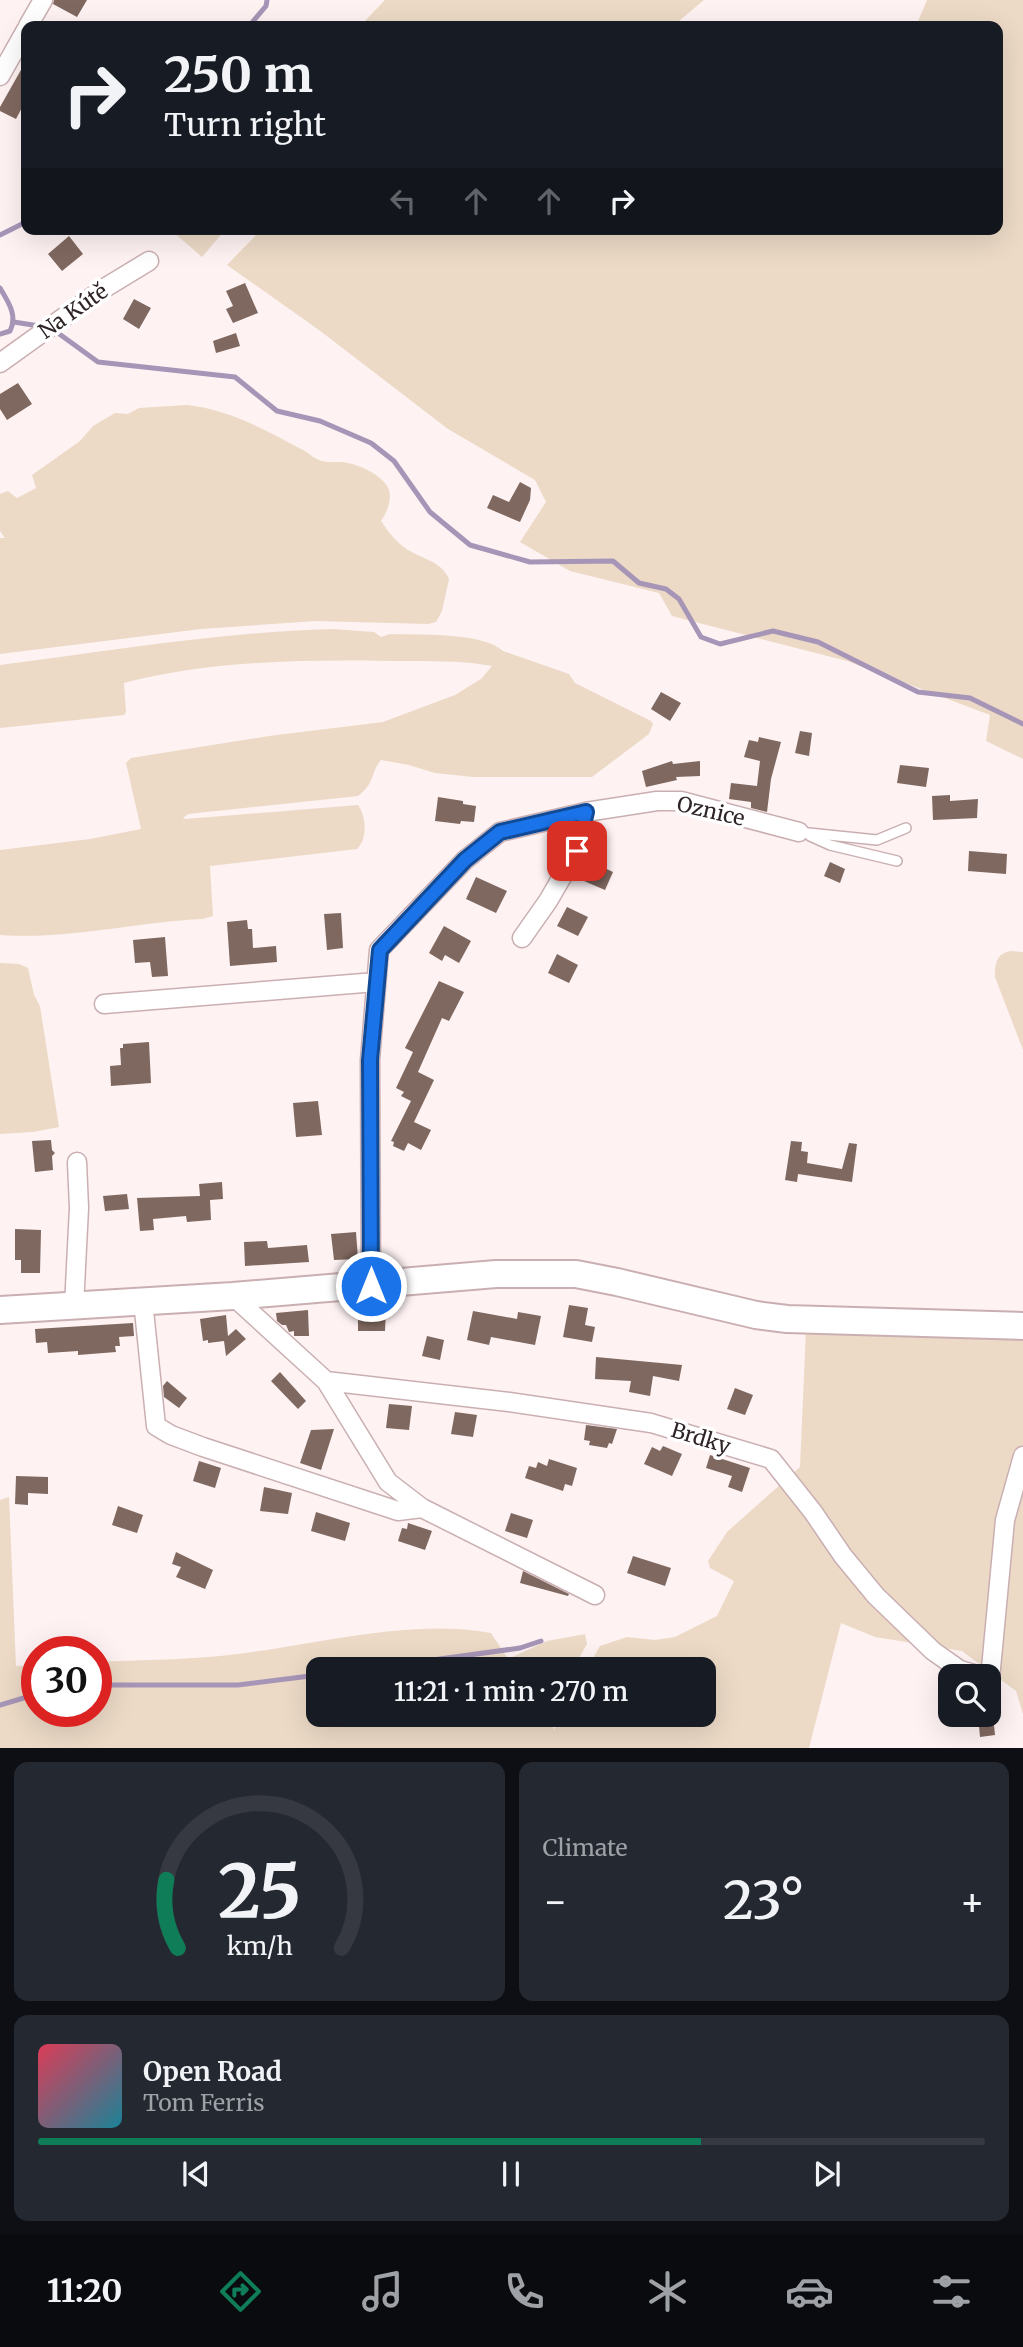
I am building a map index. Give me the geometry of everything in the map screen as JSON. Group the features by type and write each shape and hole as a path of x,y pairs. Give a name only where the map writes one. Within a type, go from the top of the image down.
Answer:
{"street":[{"path":"31,21 43,0"},
{"path":"0,76 21,39"},
{"name":"Na Kútě","path":"0,363 103,289 149,261"},
{"name":"Oznice","path":"371,1286 370,1060 380,950 465,860 500,832 586,812 657,801 681,801 799,832"},
{"path":"522,938 548,901 577,851 586,812"},
{"path":"104,1004 376,982"},
{"path":"74,1306 79,1209 76,1163"},
{"path":"0,1310 371,1286 496,1274 576,1274 756,1315 787,1319 1023,1326"},
{"path":"233,1296 326,1381 388,1482 422,1508 595,1595"},
{"path":"143,1301 156,1426 204,1447 398,1511 422,1508"},
{"name":"Brdky","path":"326,1381 509,1402 651,1423 771,1460 876,1596 933,1651 951,1664"},
{"path":"989,1664 1005,1520 1023,1456"}],"lane":[{"path":"799,832 877,839 906,828"},
{"path":"799,832 830,845 897,861"},
{"path":"877,839 882,858"}],"shaded area":[{"path":"385,0 704,0 679,21 365,21"},
{"path":"927,0 1023,0 1023,759 986,741 990,715 847,661 672,616 659,593 570,571 520,542 546,502 535,480 448,429 319,330 227,265 256,235 1003,235 1003,21 918,21"},
{"path":"176,235 221,235 202,257"},
{"path":"187,405 246,421 319,460 353,464 379,477 387,486 390,495 381,521 400,544 437,565 449,579 442,611 436,622 315,621 201,629 0,654 0,538 5,538 0,531 0,494 8,491 17,498 36,488 32,475 80,441 93,426 115,413 128,414 139,408"},
{"path":"332,629 374,632 381,637 390,634 432,635 481,640 503,651 569,674 575,683 653,724 649,734 592,777 473,777 435,773 381,760 368,786 358,796 188,814 183,818 358,805 364,821 364,834 357,849 210,866 213,916 203,919 77,933 0,935 0,850 90,839 141,829 126,763 131,758 269,736 383,722 455,695 481,679 492,666 442,661 325,660 188,670 124,683 124,715 0,728 0,665 207,638"},
{"path":"1010,951 1023,952 1023,1050 995,977 997,960"},
{"path":"0,963 19,964 28,968 34,995 40,1006 59,1127 0,1134"},
{"path":"806,1329 1023,1336 1023,1714 1016,1691 1001,1680 1001,1664 980,1664 962,1651 875,1637 841,1623 809,1748 0,1748 0,1500 9,1497 16,1666 21,1666 21,1727 112,1727 112,1661 220,1656 390,1631 458,1629 491,1633 507,1657 306,1657 306,1727 553,1727 554,1730 556,1727 716,1727 716,1657 594,1657 600,1646 627,1637 655,1640 675,1637 717,1616 734,1581 710,1568 708,1561 727,1532 800,1467"},
{"path":"585,1634 587,1644 580,1657 512,1657 547,1641"}],"building":[{"path":"54,0 87,0 77,17 53,4"},
{"path":"21,70 21,110 16,119 0,111"},
{"path":"69,236 83,254 62,271 48,254"},
{"path":"245,283 258,313 233,323 226,309 233,306 226,291"},
{"path":"134,299 151,308 139,329 123,319"},
{"path":"236,333 240,346 216,353 213,341"},
{"path":"18,383 32,404 7,420 0,409 0,394"},
{"path":"520,482 531,488 530,500 520,522 487,508 493,495 509,502"},
{"path":"661,692 681,703 670,721 651,709"},
{"path":"800,731 812,733 809,756 795,753"},
{"path":"759,737 781,742 771,779 767,812 751,808 751,802 729,799 731,783 757,786 760,761 744,757 749,740 758,742"},
{"path":"672,761 673,764 700,761 700,776 676,777 677,780 646,787 642,771"},
{"path":"900,765 929,768 926,787 897,783"},
{"path":"950,795 950,801 978,799 977,818 933,820 932,796"},
{"path":"438,797 476,806 474,822 461,821 460,824 435,821"},
{"path":"969,851 1007,854 1006,874 968,871"},
{"path":"592,862 613,872 605,890 584,881"},
{"path":"830,862 845,869 840,883 824,876"},
{"path":"476,877 507,891 496,913 466,899"},
{"path":"567,907 588,917 578,936 557,926"},
{"path":"341,913 343,948 327,950 324,914"},
{"path":"247,920 248,929 252,929 253,948 276,946 277,962 230,966 227,922"},
{"path":"444,926 471,941 459,963 445,955 442,961 429,953"},
{"path":"165,937 168,976 152,977 150,962 135,963 133,940"},
{"path":"557,954 578,965 569,983 548,973"},
{"path":"439,981 464,992 449,1021 442,1018 418,1072 434,1080 414,1122 431,1130 421,1150 408,1143 404,1151 393,1146 394,1142 391,1141 411,1101 401,1096 404,1092 396,1088 413,1052 405,1048"},
{"path":"149,1042 151,1083 111,1086 110,1066 121,1065 120,1048 123,1048 123,1044"},
{"path":"318,1101 322,1135 296,1137 293,1103"},
{"path":"51,1140 55,1153 52,1156 53,1170 35,1172 32,1141"},
{"path":"791,1141 802,1142 801,1151 808,1152 807,1163 842,1169 849,1143 857,1144 852,1182 798,1174 797,1182 785,1180"},
{"path":"222,1182 223,1199 210,1200 211,1220 187,1222 186,1216 153,1219 154,1230 140,1231 137,1198 200,1196 199,1184"},
{"path":"127,1194 129,1209 105,1211 103,1196"},
{"path":"15,1229 41,1230 40,1273 21,1273 21,1260 15,1260"},
{"path":"356,1232 358,1259 334,1260 331,1234"},
{"path":"267,1241 268,1248 307,1245 309,1262 245,1266 244,1242"},
{"path":"569,1305 588,1308 585,1325 595,1327 592,1342 563,1337"},
{"path":"364,1309 386,1310 385,1331 358,1331 358,1314 364,1315"},
{"path":"308,1310 309,1336 294,1336 294,1331 289,1332 286,1325 277,1321 276,1313"},
{"path":"473,1311 517,1319 518,1312 541,1316 535,1345 491,1337 489,1345 467,1340"},
{"path":"226,1315 228,1336 236,1329 246,1339 226,1356 224,1341 203,1341 200,1319"},
{"path":"133,1323 134,1336 119,1337 120,1346 115,1346 116,1352 78,1355 78,1351 48,1353 47,1342 36,1343 35,1329"},
{"path":"427,1336 444,1340 440,1360 422,1356"},
{"path":"596,1357 682,1365 679,1381 653,1376 650,1396 629,1392 631,1381 595,1379"},
{"path":"280,1372 306,1401 298,1409 271,1381"},
{"path":"167,1381 187,1398 179,1408 164,1397 163,1386"},
{"path":"735,1388 753,1395 745,1415 727,1409"},
{"path":"389,1404 412,1406 409,1430 386,1428"},
{"path":"455,1412 477,1415 473,1437 451,1434"},
{"path":"586,1425 617,1429 612,1444 609,1443 607,1448 589,1445 590,1441 584,1440"},
{"path":"334,1429 321,1470 300,1463 311,1430"},
{"path":"663,1446 682,1454 672,1476 644,1464 652,1447 660,1451"},
{"path":"710,1455 750,1468 742,1492 728,1487 732,1476 706,1468"},
{"path":"549,1459 577,1468 572,1486 565,1484 563,1491 525,1478 529,1466 536,1468 538,1462 547,1466"},
{"path":"199,1461 221,1468 215,1488 193,1481"},
{"path":"16,1476 48,1477 48,1494 28,1493 28,1505 15,1504"},
{"path":"264,1487 292,1493 288,1514 260,1511"},
{"path":"118,1506 143,1515 137,1533 112,1525"},
{"path":"316,1512 350,1523 345,1541 311,1531"},
{"path":"511,1513 533,1520 527,1538 505,1531"},
{"path":"408,1523 432,1531 425,1550 398,1541 402,1528 407,1529"},
{"path":"176,1552 213,1570 205,1589 176,1577 181,1567 172,1564"},
{"path":"633,1556 671,1568 665,1586 627,1573"},
{"path":"523,1571 569,1594 568,1596 520,1583"},
{"path":"979,1727 994,1727 995,1735 980,1737"}],"waterway":[{"path":"253,21 266,6 267,0"},
{"path":"0,235 21,224"},
{"path":"0,288 11,309 13,320 10,331 0,334"},
{"path":"14,322 39,326"},
{"path":"58,333 98,362 235,377 277,411 320,421 371,443 394,461 430,512 470,545 530,562 613,561 639,583 666,589 679,599 701,637 720,644 773,631 818,642 918,692 970,698 1023,724"},
{"path":"455,1657 520,1648 541,1641"},
{"path":"112,1685 238,1685 306,1676"},
{"path":"0,1705 21,1699"}],"route":[{"path":"371,1286 370,1060 380,950 465,860 500,832 586,812 577,851"}]}
